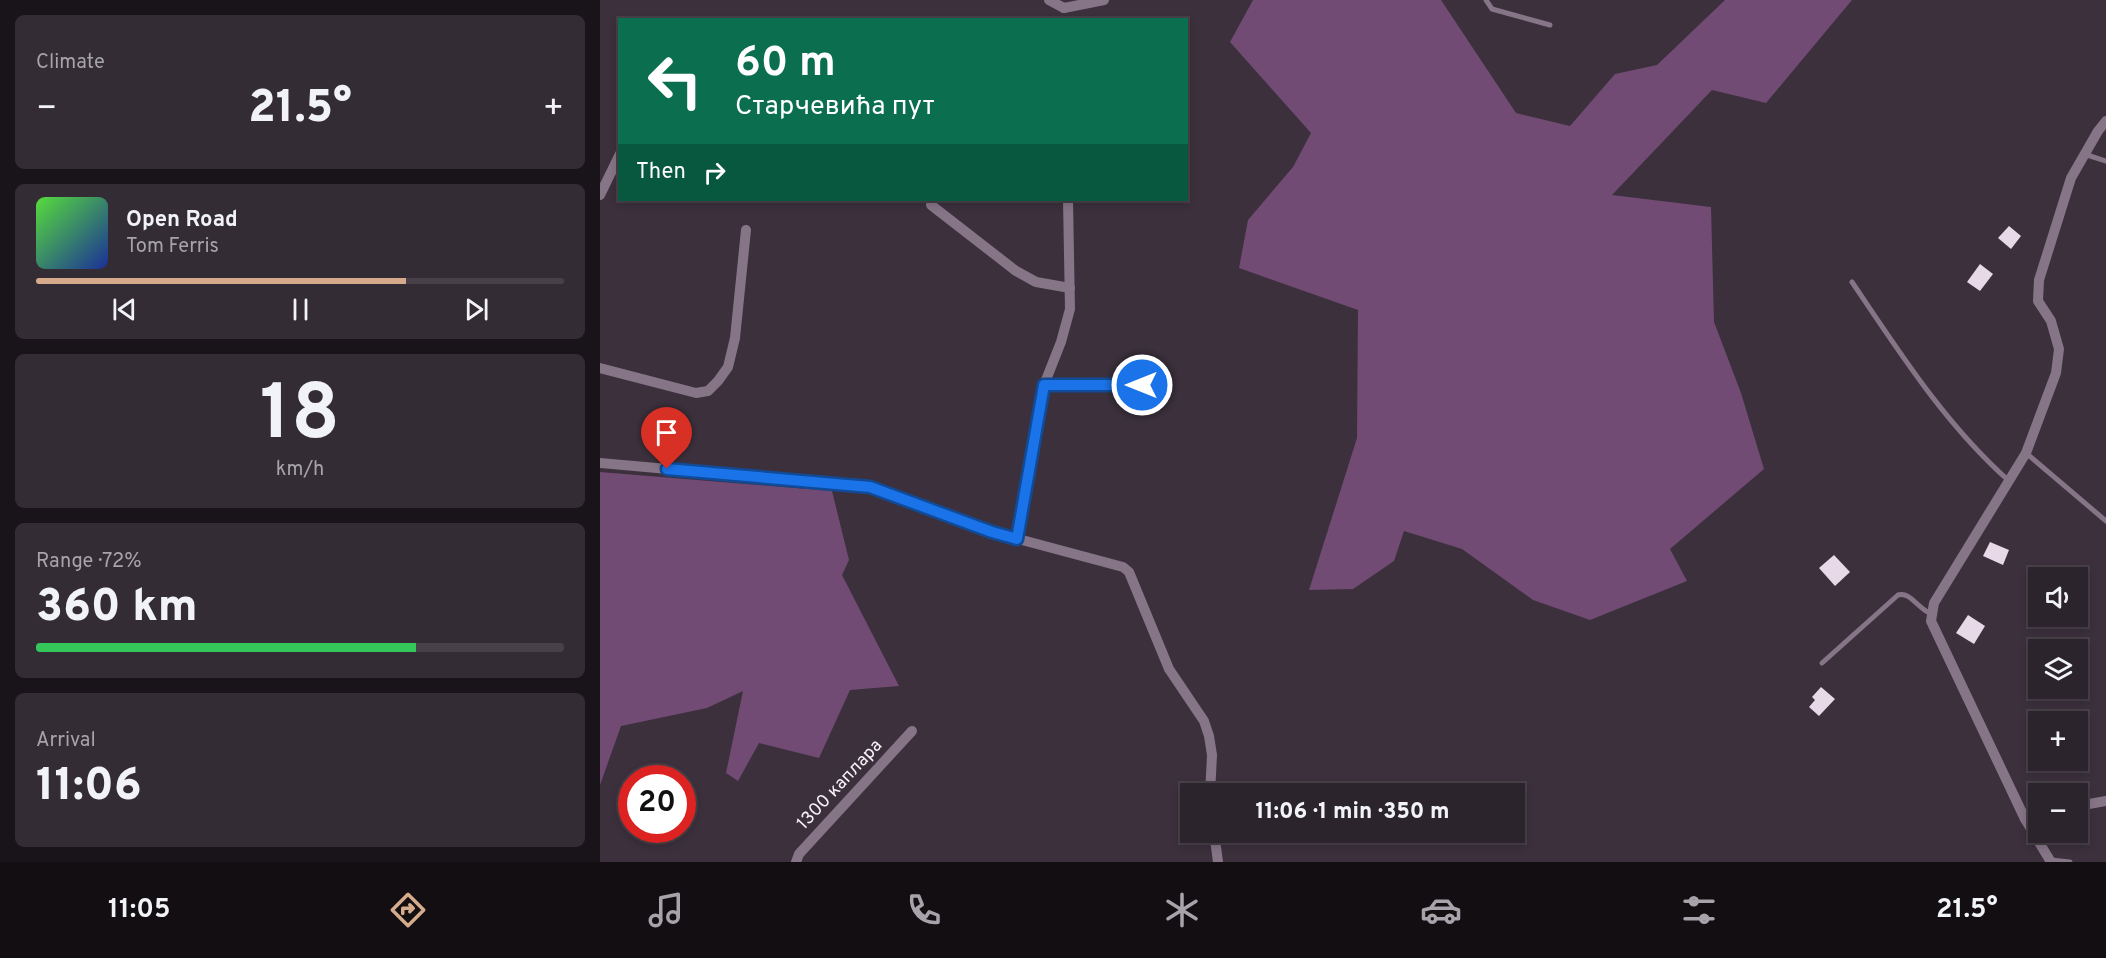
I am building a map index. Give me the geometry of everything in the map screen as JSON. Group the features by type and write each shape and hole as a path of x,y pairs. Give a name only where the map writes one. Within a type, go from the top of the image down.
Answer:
{"street":[{"path":"1049,0 1064,8 1104,0"},
{"path":"1064,8 1065,18"},
{"path":"2051,861 2025,819 1931,621 1934,603 2026,453 2056,373 2059,349 2051,321 2038,301 2039,280 2071,178 2106,121"},
{"path":"600,195 618,158"},
{"path":"1017,539 1044,385 1061,342 1070,309 1068,201"},
{"path":"931,205 1016,271 1036,282 1070,288"},
{"path":"600,368 696,393 708,391 728,367 735,338 746,230"},
{"path":"600,463 870,487 992,532 1123,567 1129,572 1169,669 1204,721 1212,755 1211,783"},
{"name":"1300 каплара","path":"796,862 799,854 912,731"},
{"path":"2088,804 2106,801"},
{"path":"1215,843 1218,862"}],"lane":[{"path":"1486,0 1492,9 1550,25"},
{"path":"2084,154 2106,161"},
{"path":"1852,282 1937,404 1980,455 2009,481"},
{"path":"1044,385 1142,385"},
{"path":"2026,453 2106,521"},
{"path":"1822,663 1900,594 1909,595 1924,612 1932,614"},
{"path":"2051,861 2070,862"}],"shaded area":[{"path":"1253,0 1441,0 1516,113 1570,126 1615,74 1657,65 1725,0 1852,0 1766,103 1712,90 1612,195 1711,207 1714,322 1741,393 1764,469 1670,549 1687,581 1590,620 1533,600 1462,549 1404,531 1394,561 1353,589 1309,590 1357,438 1358,310 1239,268 1248,220 1293,167 1311,133 1230,42"},
{"path":"600,472 832,491 849,560 842,575 899,686 850,690 819,758 759,743 738,781 726,773 743,691 707,708 621,726 600,785"}],"building":[{"path":"2009,226 2021,236 2011,249 1998,238"},
{"path":"1980,264 1993,274 1980,291 1967,282"},
{"path":"1990,542 2009,550 2003,565 1983,556"},
{"path":"1834,555 1850,572 1835,586 1819,568"},
{"path":"1968,615 1985,626 1974,644 1956,633"},
{"path":"1821,687 1835,699 1819,716 1809,707 1815,700 1812,697"}],"route":[{"path":"667,469 870,487 1017,539 1044,385 1142,385"}]}
